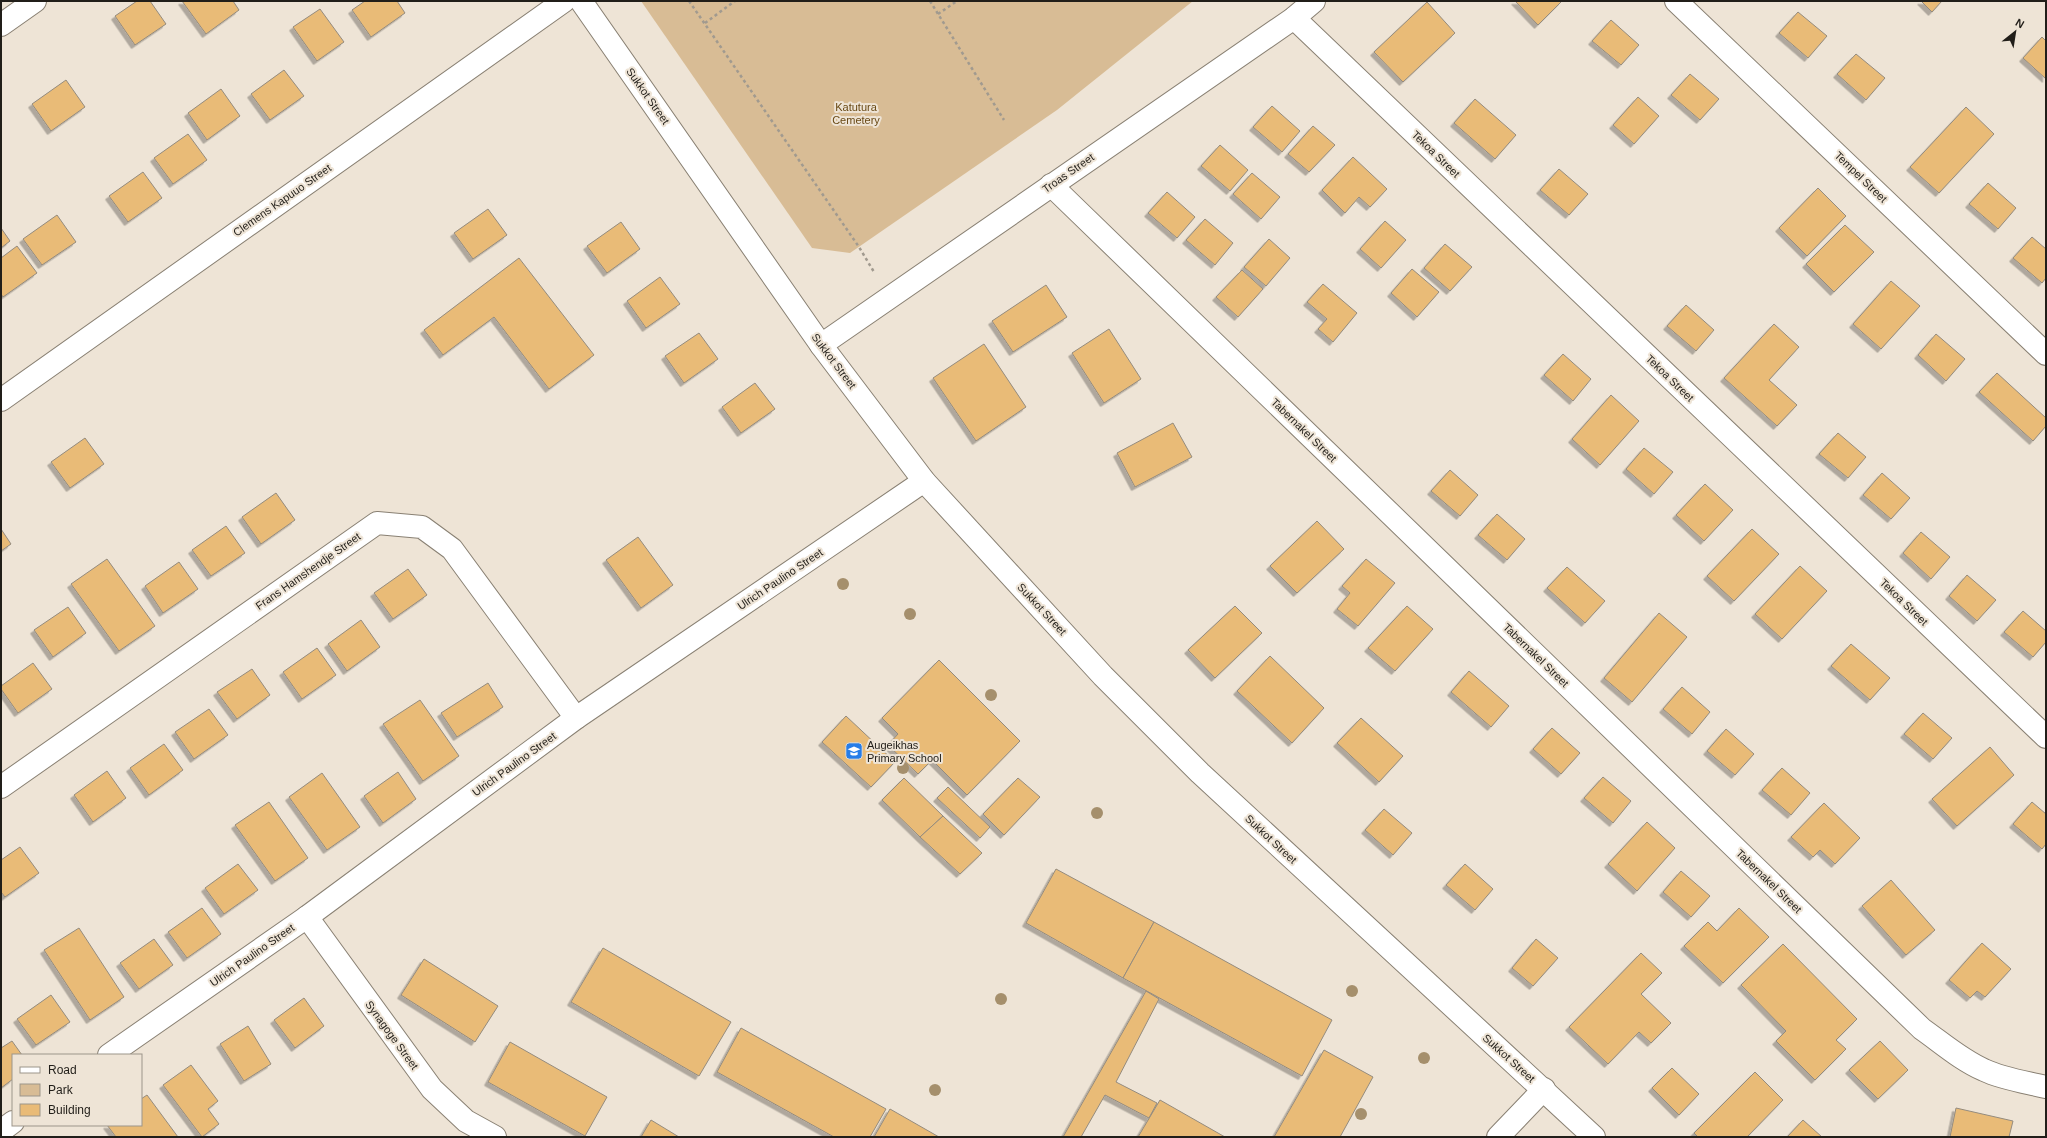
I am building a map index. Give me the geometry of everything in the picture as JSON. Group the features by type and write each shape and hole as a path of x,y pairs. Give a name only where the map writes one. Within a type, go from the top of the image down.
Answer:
{"street":[{"path":"1,24 35,1"},
{"name":"Clemens Kapuuo Street","path":"1,400 564,1"},
{"name":"Sukkot Street","path":"581,1 821,345 924,481 1103,676 1200,772 1376,937 1544,1089 1594,1137"},
{"name":"Troas Street","path":"821,345 1294,18 1314,1"},
{"name":"Tempel Street","path":"1676,1 2046,354"},
{"name":"Tekoa Street","path":"1294,18 2046,737"},
{"name":"Tabernakel Street","path":"1051,185 1922,1029 1962,1058 1983,1070 2005,1078 2046,1087"},
{"name":"Ulrich Paulino Street","path":"110,1054 307,917 576,718 924,481"},
{"name":"Frans Hamshendje Street","path":"1,787 377,523 422,527 452,549 576,718"},
{"name":"Synagoge Street","path":"307,917 432,1089 466,1121 495,1137"},
{"path":"1498,1137 1544,1089"},
{"path":"1,1131 12,1123"}],"path":[{"path":"689,1 859,247 889,298"},
{"path":"705,23 735,1"},
{"path":"930,1 1004,120"},
{"path":"938,14 957,1"}],"green space":[{"name":"Katutura Cemetery","path":"641,1 1193,1 1057,110 850,253 812,248"}],"building":[{"path":"137,1 150,1 166,24 135,45 115,16"},
{"path":"182,1 233,1 239,10 206,34"},
{"path":"365,1 397,1 405,13 371,37 352,10"},
{"path":"1515,1 1562,1 1538,25"},
{"path":"1921,1 1942,1 1932,12"},
{"path":"1427,2 1455,33 1403,82 1374,52"},
{"path":"320,9 344,42 317,61 293,27"},
{"path":"1798,12 1827,36 1808,58 1779,33"},
{"path":"1611,20 1639,45 1621,65 1592,41"},
{"path":"2042,37 2046,41 2046,79 2023,58"},
{"path":"1856,54 1885,78 1866,100 1837,74"},
{"path":"284,70 304,96 270,120 251,94"},
{"path":"1690,74 1719,99 1700,120 1671,95"},
{"path":"66,80 85,107 51,131 32,104"},
{"path":"221,89 240,116 207,140 188,113"},
{"path":"1638,97 1659,116 1634,144 1613,125"},
{"path":"1475,99 1516,135 1495,159 1454,123"},
{"path":"1272,106 1300,131 1282,152 1253,127"},
{"path":"1966,107 1994,134 1939,193 1910,167"},
{"path":"1313,126 1335,145 1309,172 1288,154"},
{"path":"188,134 207,160 173,184 154,158"},
{"path":"1220,145 1248,170 1230,191 1201,166"},
{"path":"1353,157 1387,189 1370,207 1359,197 1345,213 1322,190"},
{"path":"1559,169 1588,194 1569,215 1540,190"},
{"path":"143,172 162,198 128,222 109,196"},
{"path":"1252,173 1280,197 1261,219 1233,194"},
{"path":"1988,183 2016,208 1998,229 1969,204"},
{"path":"1818,188 1846,216 1807,256 1779,228"},
{"path":"1167,192 1195,217 1177,238 1148,213"},
{"path":"488,209 507,235 473,259 454,233"},
{"path":"57,215 76,242 42,265 23,239"},
{"path":"1205,219 1233,243 1215,265 1186,240"},
{"path":"1385,221 1406,240 1381,268 1360,249"},
{"path":"621,222 640,249 607,273 587,246"},
{"path":"1845,225 1874,252 1834,292 1806,264"},
{"path":"1,228 10,241 1,248"},
{"path":"2032,237 2046,249 2046,278 2042,283 2013,258"},
{"path":"1269,239 1290,258 1266,286 1244,267"},
{"path":"1445,244 1472,267 1450,291 1424,268"},
{"path":"17,246 37,273 3,297 1,294 1,258"},
{"path":"519,258 594,355 549,389 494,317 443,355 424,330"},
{"path":"1412,269 1439,292 1417,317 1391,293"},
{"path":"1242,270 1263,289 1238,317 1216,297"},
{"path":"660,277 680,304 646,328 627,301"},
{"path":"1891,281 1920,306 1881,349 1853,324"},
{"path":"1323,284 1357,313 1333,342 1318,329 1327,319 1307,302"},
{"path":"1046,285 1067,317 1013,352 992,321"},
{"path":"1686,305 1714,330 1696,351 1667,326"},
{"path":"1774,324 1799,347 1769,380 1797,405 1777,426 1724,378"},
{"path":"1109,329 1141,379 1104,403 1072,353"},
{"path":"699,333 718,359 684,383 665,356"},
{"path":"1936,334 1965,359 1946,381 1918,355"},
{"path":"984,344 1026,407 976,441 933,378"},
{"path":"1563,354 1591,379 1573,401 1544,375"},
{"path":"1997,373 2046,418 2046,426 2033,441 1979,392"},
{"path":"755,383 775,409 741,433 722,407"},
{"path":"1611,395 1639,421 1600,465 1572,439"},
{"path":"1173,423 1192,457 1135,487 1117,453"},
{"path":"1838,433 1866,457 1848,478 1819,454"},
{"path":"85,438 104,464 70,488 51,462"},
{"path":"1644,448 1673,472 1654,494 1626,469"},
{"path":"1450,470 1478,495 1460,516 1431,491"},
{"path":"1882,473 1910,498 1891,519 1863,495"},
{"path":"1705,484 1733,510 1704,541 1676,515"},
{"path":"276,493 295,520 261,544 242,517"},
{"path":"1497,514 1525,539 1507,560 1478,535"},
{"path":"1317,521 1344,549 1297,593 1270,566"},
{"path":"226,526 245,553 211,576 192,550"},
{"path":"1,529 11,544 1,551"},
{"path":"1752,529 1779,554 1734,601 1707,576"},
{"path":"1921,532 1950,557 1931,579 1903,553"},
{"path":"638,537 673,585 641,608 606,560"},
{"path":"107,559 155,626 119,651 71,584"},
{"path":"1366,559 1395,583 1358,626 1337,609 1350,593 1342,586"},
{"path":"179,562 198,589 163,613 145,586"},
{"path":"1800,566 1827,591 1782,639 1755,614"},
{"path":"1567,567 1605,601 1585,623 1547,588"},
{"path":"408,569 427,595 393,619 374,593"},
{"path":"1967,575 1996,600 1977,621 1949,596"},
{"path":"1235,606 1262,633 1215,678 1188,650"},
{"path":"1407,606 1433,629 1395,671 1368,648"},
{"path":"68,607 86,633 53,657 34,630"},
{"path":"2023,611 2046,631 2046,642 2033,657 2004,632"},
{"path":"1659,613 1687,637 1632,702 1604,678"},
{"path":"361,620 380,647 347,671 328,644"},
{"path":"1851,644 1890,678 1870,700 1831,666"},
{"path":"317,648 336,675 302,699 283,672"},
{"path":"1270,656 1324,708 1292,743 1237,691"},
{"path":"939,660 1020,741 967,795 932,760 918,774 888,745 898,734 882,718"},
{"path":"33,663 52,689 18,713 1,689 1,686"},
{"path":"252,669 270,695 237,719 217,692"},
{"path":"1469,671 1509,706 1491,727 1451,692"},
{"path":"488,683 503,707 457,737 441,713"},
{"path":"1682,687 1710,712 1692,734 1663,709"},
{"path":"420,700 459,756 423,781 383,724"},
{"path":"209,709 228,735 194,759 175,732"},
{"path":"1923,713 1952,738 1933,759 1904,734"},
{"path":"846,716 895,762 871,787 822,742"},
{"path":"1361,718 1403,756 1379,782 1337,743"},
{"path":"1552,728 1580,753 1561,774 1533,749"},
{"path":"1726,729 1754,754 1735,775 1707,751"},
{"path":"164,744 183,770 149,795 130,768"},
{"path":"1990,747 2014,775 1957,826 1932,799"},
{"path":"1782,768 1810,793 1791,815 1762,790"},
{"path":"107,771 126,798 93,822 74,795"},
{"path":"398,772 416,799 383,823 364,796"},
{"path":"322,773 360,827 327,850 289,797"},
{"path":"1603,777 1631,801 1613,823 1584,798"},
{"path":"904,778 943,816 920,837 882,800"},
{"path":"1018,778 1040,797 1004,835 983,814"},
{"path":"948,787 990,827 980,838 937,798"},
{"path":"269,802 308,858 275,881 235,825"},
{"path":"2032,802 2046,814 2046,844 2042,849 2013,824"},
{"path":"1824,803 1860,838 1835,864 1820,850 1813,857 1791,837"},
{"path":"1384,809 1412,833 1393,855 1365,830"},
{"path":"943,816 982,853 960,874 920,837"},
{"path":"1647,822 1675,848 1637,891 1608,864"},
{"path":"20,847 39,873 5,897 1,892 1,860"},
{"path":"238,864 258,890 224,914 205,888"},
{"path":"1465,864 1493,889 1475,910 1446,885"},
{"path":"1056,869 1154,922 1123,978 1026,923"},
{"path":"1681,871 1710,896 1691,917 1663,892"},
{"path":"1891,880 1935,930 1906,955 1862,906"},
{"path":"202,908 221,934 187,958 168,932"},
{"path":"1739,908 1769,937 1723,983 1684,946 1708,922 1717,931"},
{"path":"1154,922 1332,1020 1302,1076 1123,978"},
{"path":"79,928 124,997 90,1020 44,950"},
{"path":"154,939 173,965 139,989 120,963"},
{"path":"1536,939 1558,958 1533,986 1512,968"},
{"path":"1982,943 2011,969 1985,997 1977,991 1970,998 1949,980"},
{"path":"1783,944 1857,1019 1836,1040 1846,1049 1815,1080 1776,1041 1786,1031 1741,985"},
{"path":"603,948 731,1022 699,1076 571,1002"},
{"path":"1641,953 1662,973 1641,994 1671,1023 1651,1043 1639,1032 1608,1064 1569,1027"},
{"path":"424,959 498,1006 475,1042 401,995"},
{"path":"1146,991 1159,999 1116,1082 1157,1103 1149,1118 1105,1095 1081,1137 1063,1137"},
{"path":"51,995 70,1022 36,1045 17,1019"},
{"path":"304,998 324,1026 295,1048 274,1020"},
{"path":"248,1026 271,1064 244,1081 220,1044"},
{"path":"741,1028 886,1109 870,1137 834,1137 717,1072"},
{"path":"12,1041 21,1054 12,1054 12,1080 1,1088 1,1048"},
{"path":"1880,1041 1908,1070 1878,1099 1849,1070"},
{"path":"510,1042 607,1097 585,1136 488,1082"},
{"path":"1324,1050 1373,1077 1340,1137 1274,1137"},
{"path":"191,1065 218,1101 208,1109 219,1124 202,1137 163,1085"},
{"path":"1672,1068 1699,1094 1679,1115 1652,1088"},
{"path":"1755,1072 1783,1100 1747,1137 1698,1137 1694,1133"},
{"path":"147,1095 178,1137 116,1137 108,1126 142,1126 142,1098"},
{"path":"1160,1100 1225,1137 1138,1137"},
{"path":"1956,1108 2013,1121 2009,1137 1950,1137"},
{"path":"890,1109 939,1137 874,1137"},
{"path":"651,1120 679,1137 641,1137"},
{"path":"1803,1120 1822,1137 1787,1137"}],"place":[{"name":"Augeikhas Primary School","path":"854,751"}]}
